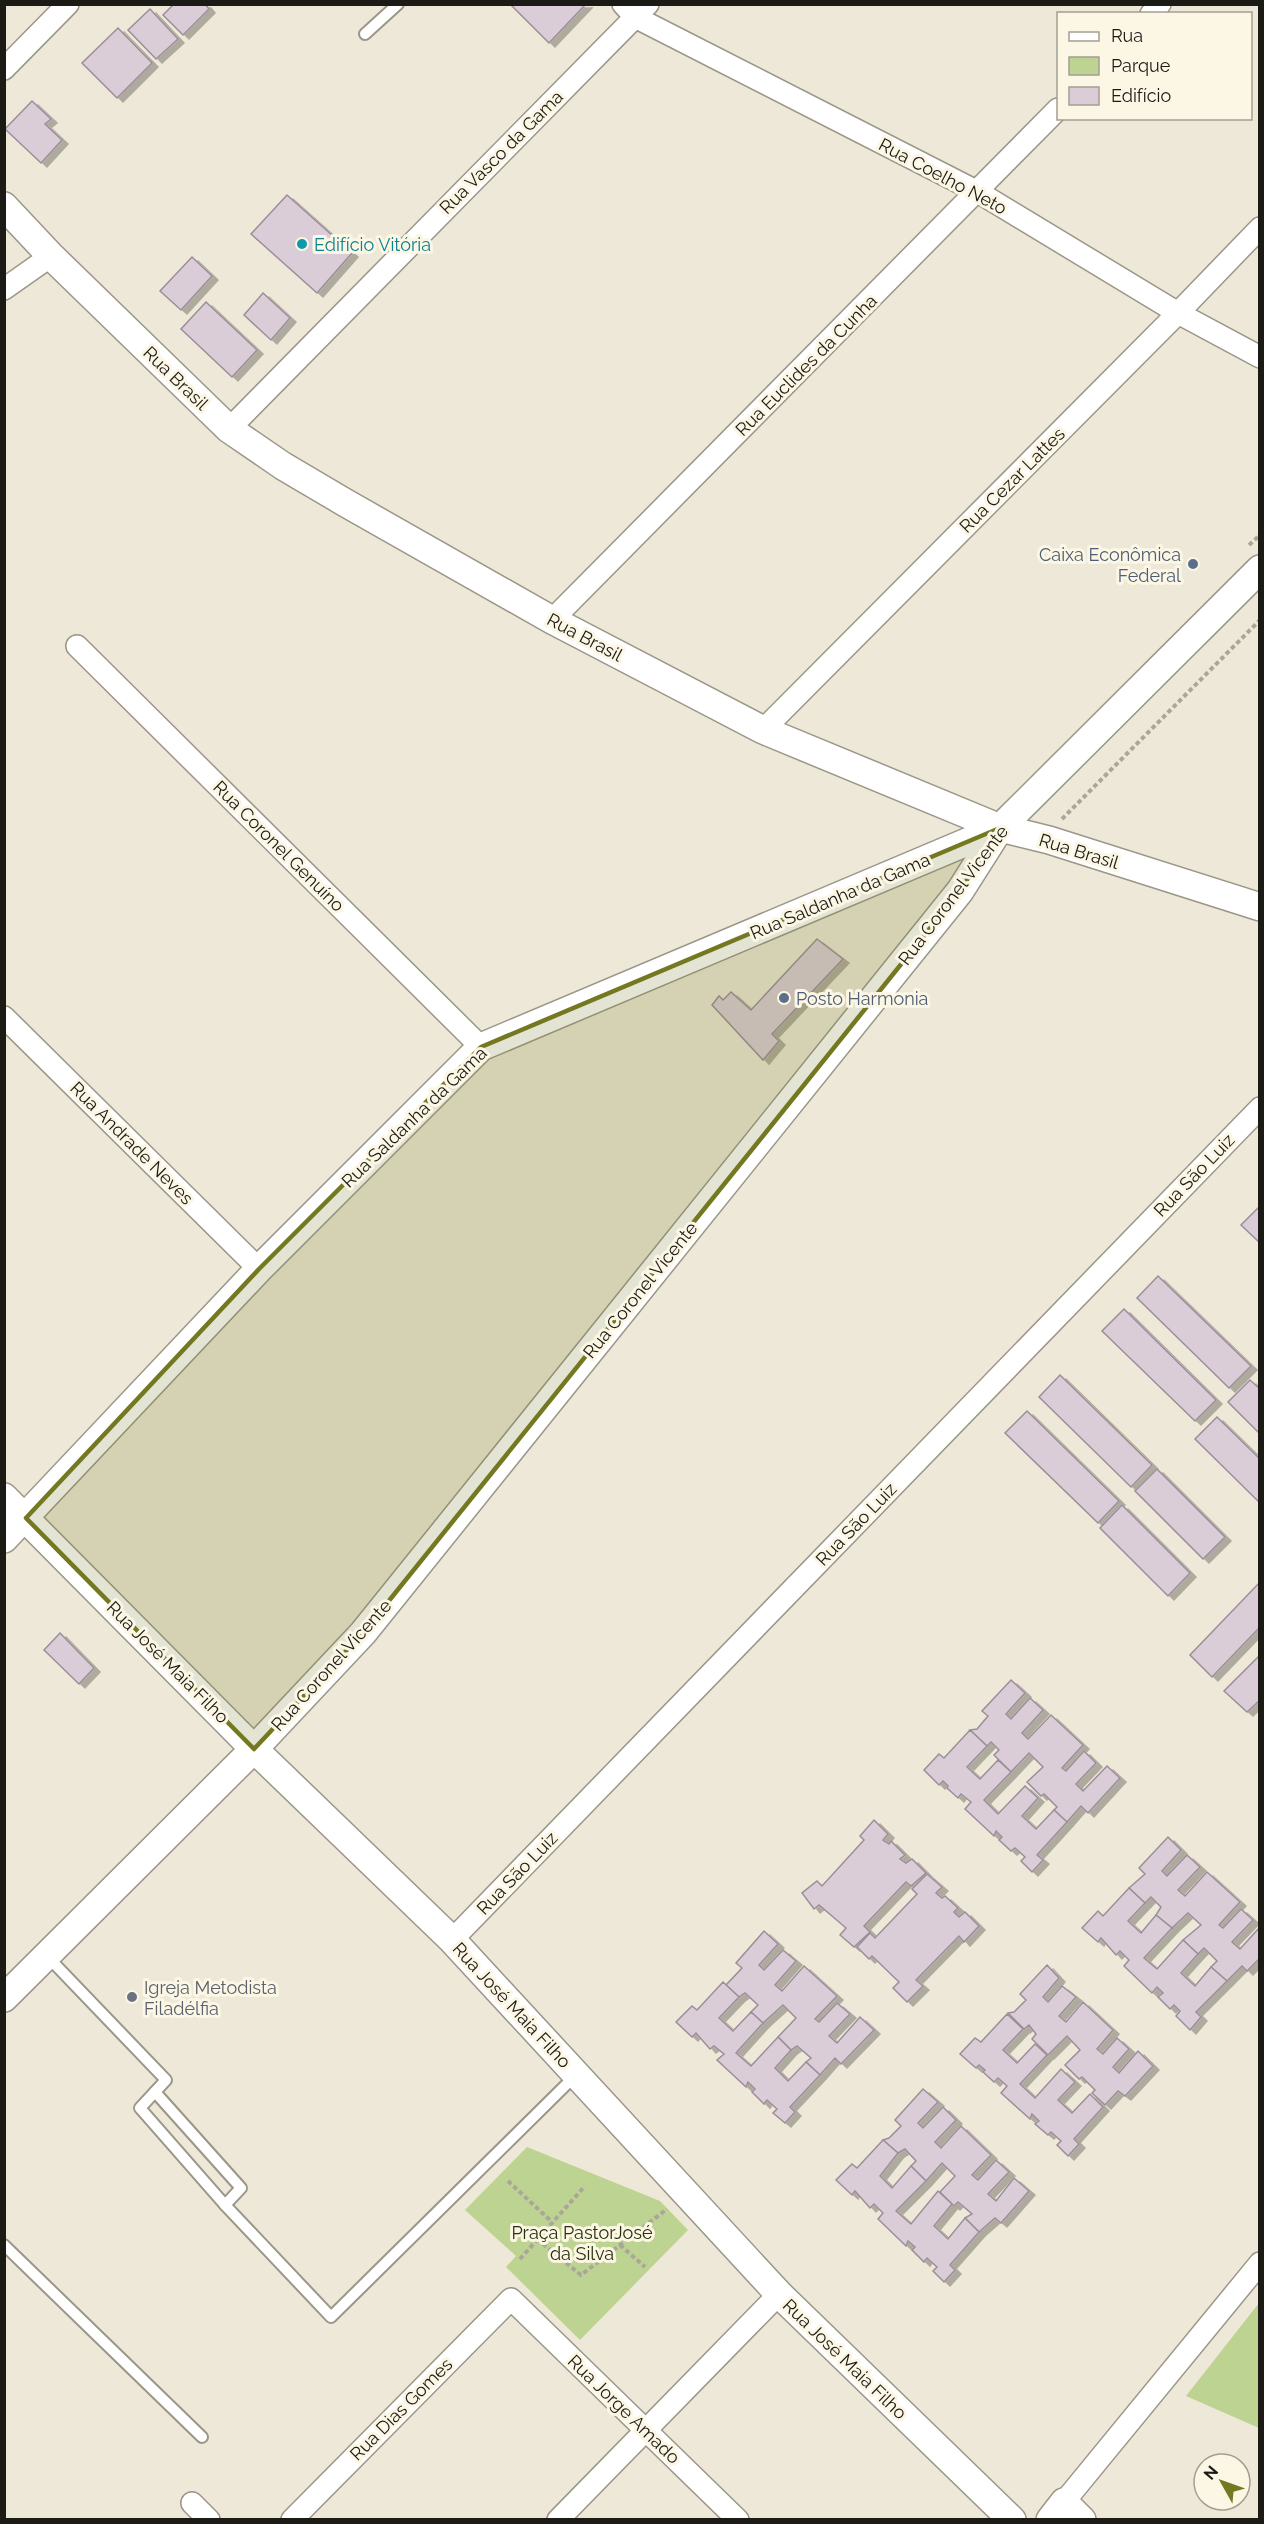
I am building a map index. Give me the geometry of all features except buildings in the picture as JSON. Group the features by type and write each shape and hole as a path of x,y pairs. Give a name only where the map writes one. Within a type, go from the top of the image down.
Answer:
{"street":[{"path":"4,69 68,4"},
{"name":"Rua Coelho Neto","path":"635,9 978,192 1178,313 1260,357"},
{"name":"Rua Vasco da Gama","path":"229,429 635,9"},
{"name":"Rua Euclides da Cunha","path":"552,620 1057,111"},
{"name":"Rua Brasil","path":"4,207 51,256 229,429 283,466 552,620 763,730 1000,828 1049,840 1260,907"},
{"name":"Rua Cezar Lattes","path":"763,730 1260,228"},
{"path":"4,289 51,256"},
{"name":"Rua Coronel Vicente","path":"4,1998 254,1749 363,1633 953,900 1000,828 1260,569"},
{"name":"Rua Coronel Genuíno","path":"76,646 482,1047"},
{"name":"Rua Saldanha da Gama","path":"4,1539 259,1269 482,1047 1000,828"},
{"name":"Rua Andrade Neves","path":"4,1017 259,1269"},
{"name":"Rua São Luiz","path":"452,1940 1260,1108"},
{"name":"Rua José Maia Filho","path":"4,1497 254,1749 452,1940 779,2294 1012,2520"},
{"path":"1065,2514 1260,2263"},
{"path":"558,2520 779,2294"},
{"name":"Rua Jorge Amado","path":"511,2299 738,2520"},
{"name":"Rua Dias Gomes","path":"292,2520 511,2299"},
{"path":"192,2503 209,2520"}],"lane":[{"path":"365,34 398,4"},
{"path":"46,1956 166,2080 140,2108 225,2205 331,2317 576,2075"},
{"path":"155,2092 241,2188 225,2205"},
{"path":"4,2245 202,2437"}],"path":[{"path":"1049,840 1062,819 1260,620"},
{"path":"508,2181 552,2223"},
{"path":"520,2259 585,2186"},
{"path":"537,2239 581,2276 686,2194"},
{"path":"620,2245 645,2267"}],"highlighted area":[{"path":"1000,828 960,891 363,1633 254,1749 26,1518 259,1269 481,1047"}],"green space":[{"name":"Praça PastorJosé da Silva","path":"527,2147 660,2201 688,2230 580,2340 506,2267 516,2256 465,2210"},
{"path":"1259,2303 1259,2428 1186,2396"}],"place":[{"name":"Edifício Vitória","path":"302,244"},
{"name":"Caixa Econômica Federal","path":"1193,564"},
{"name":"Posto Harmonia","path":"784,998"},
{"name":"Igreja Metodista Filadélfia","path":"132,1997"}]}
